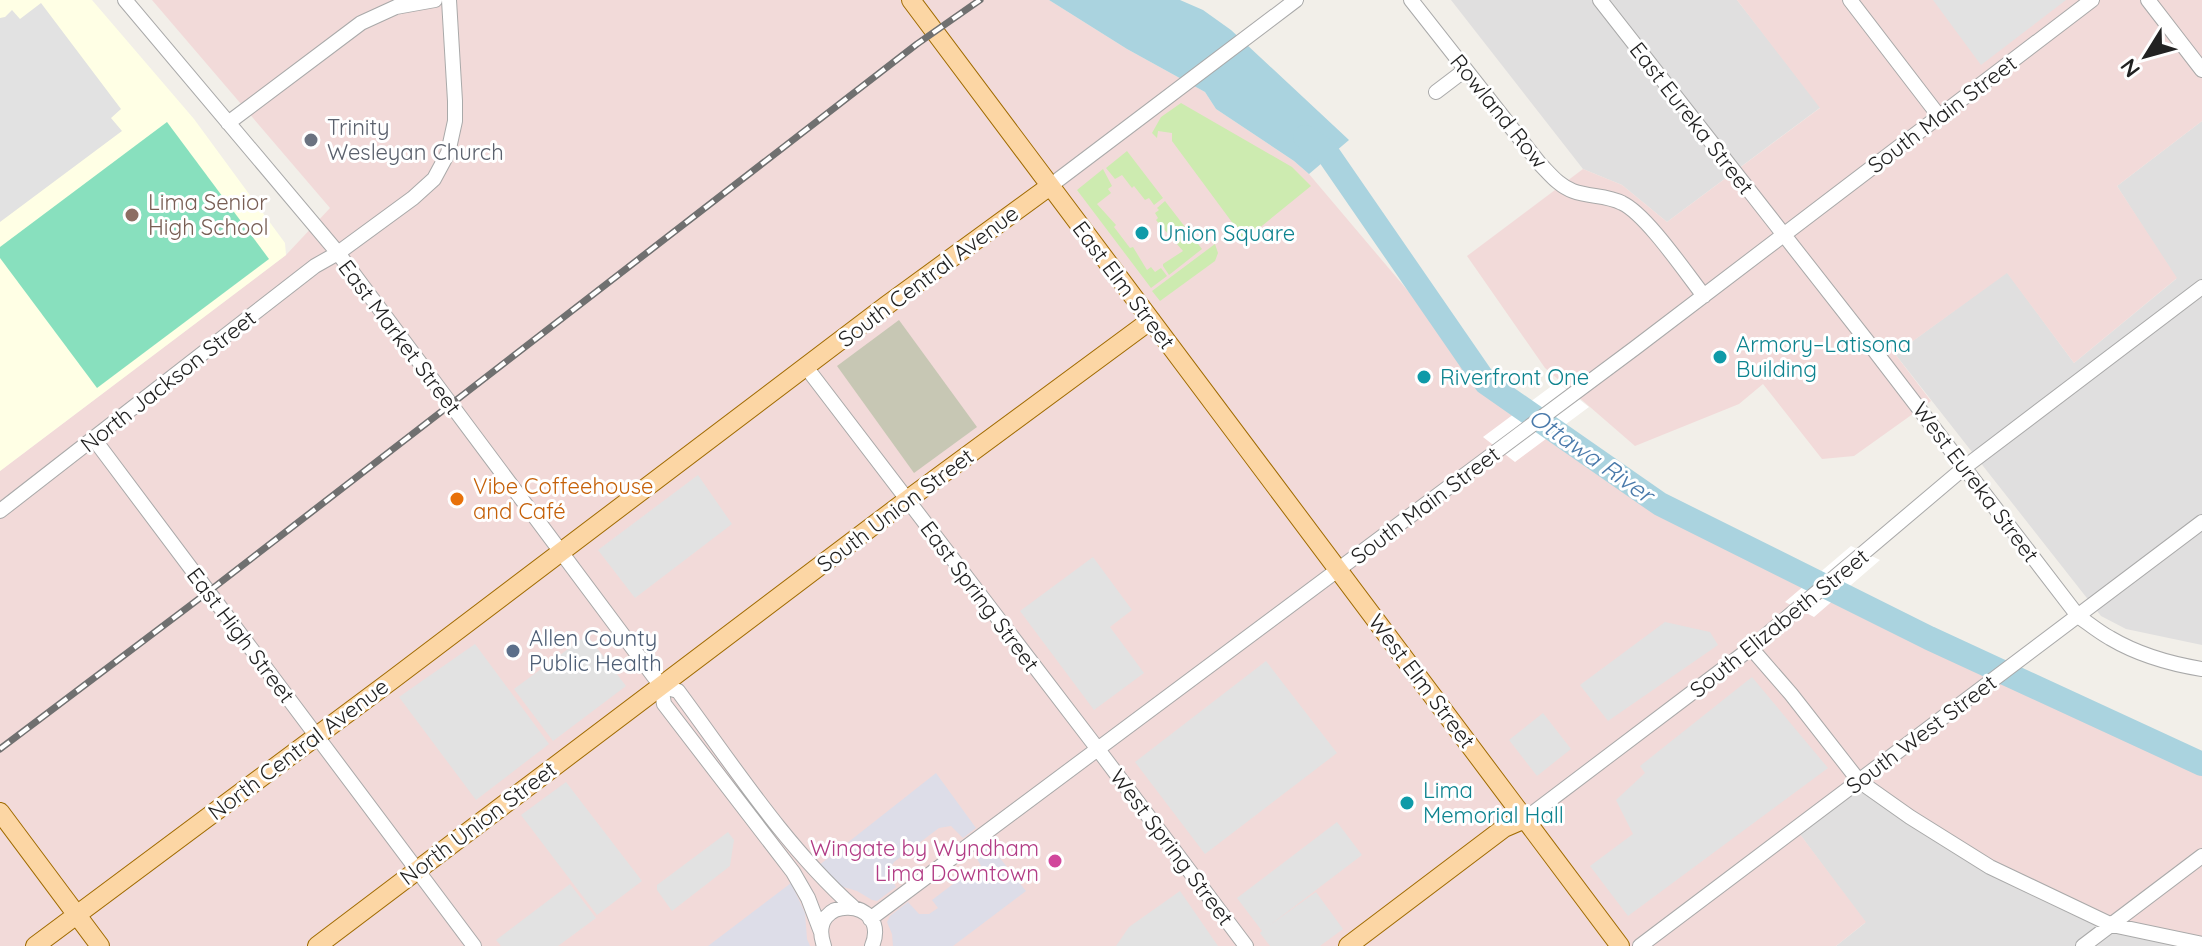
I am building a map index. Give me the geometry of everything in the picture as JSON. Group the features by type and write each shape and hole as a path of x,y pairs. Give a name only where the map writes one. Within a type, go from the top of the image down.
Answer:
{"main road":[{"name":"East Elm Street","path":"911,0 1338,570"},
{"name":"South Central Avenue","path":"561,551 1050,186"},
{"name":"South Union Street","path":"641,701 1151,320"},
{"name":"North Central Avenue","path":"35,946 561,551"},
{"name":"West Elm Street","path":"1338,570 1620,946"},
{"name":"North Union Street","path":"317,946 641,701"},
{"path":"0,812 100,946"},
{"name":"South Elizabeth Street","path":"1348,946 1504,828 1525,819"}],"street":[{"name":"East Market Street","path":"125,0 338,253 561,551 661,686 664,704 793,872 808,898 823,939"},
{"path":"228,123 361,23 396,7 435,0"},
{"name":"North Jackson Street","path":"0,511 315,266 338,253 434,179 448,153 455,121 449,0"},
{"name":"South Central Avenue","path":"1050,186 1296,0"},
{"name":"Rowland Row","path":"1411,0 1557,182 1574,191 1623,203 1641,217 1704,296"},
{"name":"East Eureka Street","path":"1600,0 1785,235"},
{"path":"1850,0 1939,116"},
{"name":"South Main Street","path":"873,925 1097,748 1704,296 2092,0"},
{"path":"2148,0 2202,70"},
{"path":"1436,92 1465,70"},
{"name":"West Eureka Street","path":"1785,235 2078,616 2110,639 2160,659 2202,669"},
{"name":"South Elizabeth Street","path":"1525,819 1751,648 1965,467 2202,287"},
{"name":"East Spring Street","path":"806,367 1097,748"},
{"name":"East High Street","path":"94,439 474,946"},
{"name":"South West Street","path":"1640,946 2202,522"},
{"path":"1751,648 1859,781 1910,817 1990,867 2112,925 2202,944"},
{"name":"East Market Street","path":"661,686 678,691 814,870 853,907 860,909 873,925"},
{"name":"West Spring Street","path":"1097,748 1246,946"},
{"path":"2083,946 2202,856"},
{"path":"823,939 828,915 835,910 853,907"},
{"path":"872,946 873,925"},
{"path":"873,925 880,946"}],"shaded area":[{"name":"Lima Senior High School","path":"0,0 92,0 194,119 285,243 286,255 0,471"},
{"path":"152,0 1049,0 1127,49 1205,92 1216,109 1294,161 1309,174 1486,383 1660,504 1929,638 2202,764 2202,944 2170,938 2032,889 1859,781 1796,829 1866,922 1836,946 0,946 0,471 286,255 330,208"},
{"path":"1451,0 1737,0 1821,107 1667,222 1622,185 1583,169"},
{"path":"1737,0 2202,0 2202,121 2117,186 2177,278 2074,363 2007,273 1895,354 1931,401 1854,456 1822,459 1763,384 1739,404 1635,446 1545,368 1467,256 1583,169 1622,185 1667,222 1820,108"},
{"path":"1933,0 2066,0 1981,65"},
{"path":"41,3 121,109 111,118 122,131 0,222 0,18 12,10 20,19"},
{"path":"2202,121 2202,645 2126,629 2101,616 1895,354 2007,272 2074,363 2176,279 2117,186"},
{"path":"899,320 977,427 914,473 837,366"},
{"path":"698,475 732,524 635,598 598,550"},
{"path":"1093,557 1132,610 1110,627 1144,673 1094,710 1020,611"},
{"path":"1665,622 1710,632 1718,645 1608,721 1580,685"},
{"path":"587,635 626,686 553,741 514,689"},
{"path":"475,644 549,744 476,800 399,697"},
{"path":"1266,661 1337,753 1205,854 1135,762"},
{"path":"1752,677 1828,768 1628,916 1590,866 1633,834 1616,800 1645,773 1640,766"},
{"path":"1543,713 1571,749 1537,776 1509,740"},
{"path":"936,773 976,828 963,838 951,826 939,828 894,862 890,876 896,887 877,901 840,886 818,866"},
{"path":"1859,781 2202,946 1836,946 1865,923 1796,829"},
{"path":"566,782 642,881 597,915 521,815"},
{"path":"1337,822 1362,855 1270,925 1316,892 1343,929 1320,946 1270,946 1237,898"},
{"path":"728,832 734,840 730,866 672,911 657,890 657,885"},
{"path":"988,843 1026,891 953,946 893,946 887,922 890,916 908,902 919,914 929,914 938,908 932,900 965,875 971,883 976,879 981,866 974,853"},
{"path":"791,883 805,913 810,946 708,946"},
{"path":"570,884 596,918 558,946 501,946 496,940"},
{"path":"1180,891 1218,946 1116,946 1129,927"}],"green space":[{"path":"1181,103 1292,167 1311,186 1247,238 1233,240 1231,234 1237,229 1172,141 1172,133 1158,131 1157,138 1152,133 1161,117"},
{"path":"167,122 269,259 97,388 0,258 0,247"},
{"path":"1127,151 1163,198 1154,205 1149,198 1145,200 1134,186 1132,188 1122,175 1115,179 1106,168"},
{"path":"1103,169 1112,186 1108,189 1111,193 1097,204 1116,225 1114,227 1130,248 1133,247 1147,270 1151,267 1155,272 1161,268 1167,276 1151,288 1077,190"},
{"path":"1165,201 1202,249 1169,275 1163,264 1183,251 1156,220 1157,208"},
{"path":"1215,244 1218,253 1215,261 1160,301 1152,291"}],"water":[{"path":"1049,0 1180,0 1203,10 1231,30 1349,140 1309,174 1216,109 1205,92 1127,49"}],"pier":[{"path":"1557,382 1589,407 1515,462 1483,437"},
{"path":"1851,546 1880,560 1814,617 1785,602"}],"waterway":[{"name":"Ottawa River","path":"1305,137 1326,151 1486,383 1660,504 1929,638 2202,764"}],"railway":[{"path":"0,749 917,44 980,0"}],"place":[{"name":"Trinity Wesleyan Church","path":"311,140"},
{"name":"Lima Senior High School","path":"132,215"},
{"name":"Union Square","path":"1142,233"},
{"name":"Armory–Latisona Building","path":"1720,357"},
{"name":"Riverfront One","path":"1424,377"},
{"name":"Vibe Coffeehouse and Café","path":"457,499"},
{"name":"Allen County Public Health","path":"513,651"},
{"name":"Lima Memorial Hall","path":"1407,803"},
{"name":"Wingate by Wyndham Lima Downtown","path":"1055,861"}]}
